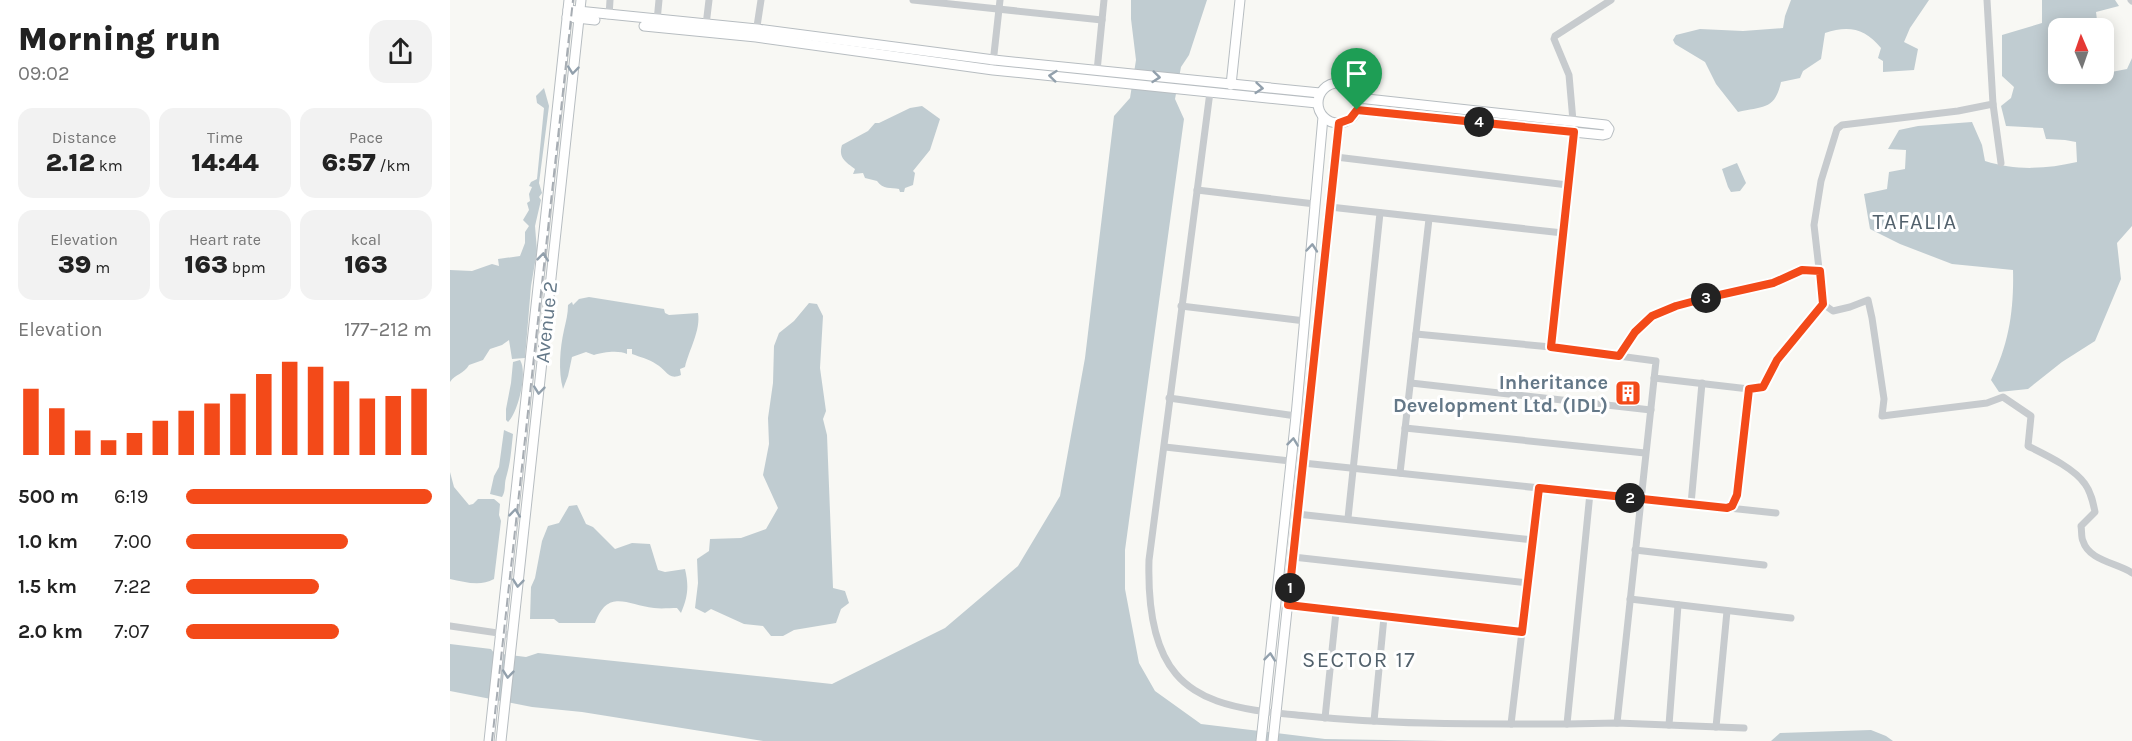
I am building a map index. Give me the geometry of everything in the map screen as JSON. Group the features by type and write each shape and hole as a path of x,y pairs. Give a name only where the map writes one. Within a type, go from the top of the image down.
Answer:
{"street":[{"name":"Avenue 2","path":"489,741 569,0"},
{"name":"Avenue 2","path":"501,741 580,0"},
{"path":"609,16 610,0"},
{"path":"657,21 659,0"},
{"path":"706,25 709,0"},
{"path":"756,34 760,0"},
{"path":"914,0 1102,20"},
{"path":"993,65 1000,0"},
{"path":"1097,71 1104,0"},
{"path":"1231,85 1240,0"},
{"path":"1573,121 1569,75 1554,39 1555,36 1611,0"},
{"path":"1987,0 1994,104 2001,163"},
{"path":"568,14 756,34 993,65 1319,98"},
{"path":"579,15 706,25 756,34"},
{"path":"1029,69 1097,71 1111,78"},
{"path":"1261,741 1305,321 1323,117 1319,98 1329,84 1342,83 1353,89 1358,98 1357,110 1350,119 1339,123 1330,122 1323,117"},
{"path":"1203,88 1231,85 1319,98"},
{"path":"1203,88 1197,190 1169,398 1149,573 1153,617 1164,655 1176,674 1203,695 1221,702 1276,714 1374,721 1511,724 1617,723 1744,728"},
{"path":"1357,110 1603,135 1609,129 1606,125 1358,98"},
{"path":"1654,378 1749,389 1763,387 1777,360 1823,304 1815,219 1821,181 1839,126 1958,111 1994,104"},
{"path":"1273,741 1339,123"},
{"path":"1551,347 1574,132"},
{"path":"1336,157 1568,184"},
{"path":"1197,190 1315,204"},
{"path":"1330,207 1563,233"},
{"path":"1348,518 1380,213"},
{"path":"1400,473 1429,219"},
{"path":"1619,356 1635,332 1652,316 1668,309 1716,295 1773,283 1802,270 1820,271"},
{"path":"1823,304 1833,311 1868,300 1884,399 1882,416 1987,403 2003,397 2031,416 2028,446 2067,468 2085,483 2091,496 2095,512 2081,526 2083,542 2089,551 2104,561 2132,573"},
{"path":"1181,306 1305,321"},
{"path":"1416,334 1551,347 1656,361 1617,723"},
{"path":"1411,383 1651,410"},
{"path":"1691,504 1702,383"},
{"path":"1727,508 1732,506 1737,495 1749,389"},
{"path":"1169,398 1296,416"},
{"path":"1405,428 1645,453"},
{"path":"1165,447 1290,461"},
{"path":"1303,463 1776,513"},
{"path":"1511,724 1539,488"},
{"path":"1567,724 1590,493"},
{"path":"1297,514 1533,540"},
{"path":"1635,550 1764,565"},
{"path":"1293,557 1528,583"},
{"path":"1630,599 1791,618"},
{"path":"1288,605 1522,632"},
{"path":"1669,725 1678,605"},
{"path":"1716,727 1727,611"},
{"path":"1325,718 1336,612"},
{"path":"1374,721 1384,617"},
{"path":"450,626 512,639"}],"shaded area":[{"path":"1131,0 1207,0 1189,55 1181,67 1175,99 1184,119 1125,550 1125,589 1139,663 1155,691 1201,724 1325,739 1448,741 763,741 582,712 532,707 450,691 450,644 491,649 494,653 526,657 538,653 832,684 945,628 1018,566 1060,496 1085,358 1114,116 1130,98 1136,60"},
{"path":"1791,0 1929,0 1910,28 1904,42 1918,49 1914,70 1883,72 1883,61 1878,58 1881,48 1875,41 1862,32 1841,29 1825,33 1821,59 1803,71 1800,78 1781,82 1771,102 1761,107 1738,112 1716,84 1705,62 1675,44 1673,40 1676,35 1700,29 1743,31 1783,28"},
{"path":"2042,0 2115,0 2119,6 2096,12 2097,18 2048,18 2048,84 2114,84 2114,71 2127,69 2132,58 2132,226 2117,243 2121,279 2095,341 2062,362 2028,389 1999,392 1991,380 2002,353 2009,326 2013,299 2013,270 1952,264 1900,244 1870,229 1864,194 1887,189 1889,172 1905,169 1906,150 1888,149 1899,130 1918,126 1972,122 1982,145 1985,161 1997,164 2031,168 2077,162 2076,142 2046,139 2043,128 2006,126 2001,106 2011,98 2014,87 2002,76 2002,35 2042,23"},
{"path":"544,88 549,106 539,183 542,193 539,197 541,200 535,226 537,251 531,286 525,358 512,359 509,340 490,349 483,360 469,365 450,382 450,270 472,271 492,264 499,266 498,259 520,256 525,243 525,232 529,226 523,220 529,210 527,203 530,201 529,194 532,187 529,186 537,179 544,108 537,103 536,96"},
{"path":"922,106 940,119 930,150 913,171 915,173 913,185 905,188 904,192 900,192 899,189 884,187 877,181 865,178 863,173 853,174 855,169 842,156 842,145 868,131 875,123 910,108"},
{"path":"1737,163 1746,183 1740,191 1731,192 1722,169"},
{"path":"589,297 664,309 669,315 698,313 696,333 685,367 680,369 681,375 673,377 653,362 632,354 632,349 627,349 627,354 611,352 594,355 586,352 572,357 563,389 560,360 568,305"},
{"path":"809,303 817,304 823,316 820,368 826,411 823,419 827,435 833,588 845,591 849,603 841,609 836,623 794,630 783,636 771,636 763,626 744,624 711,609 705,613 695,608 698,583 697,559 709,551 710,539 741,538 766,529 778,508 763,475 769,444 768,418 773,383 774,346 779,333 794,321"},
{"path":"520,360 523,373 521,392 508,422 506,409 513,362"},
{"path":"504,430 513,434 502,497 490,494 494,476 499,467"},
{"path":"450,472 454,487 469,505 478,499 494,499 500,504 501,521 494,579 483,583 450,579"},
{"path":"577,505 586,524 593,527 615,549 632,543 650,544 658,570 665,572 685,569 687,591 681,613 677,608 654,608 619,601 606,605 595,623 559,623 554,619 530,619 531,587 548,526 559,523 569,506"},
{"path":"1871,730 1893,741 1771,741 1780,733"}],"railway":[{"path":"492,741 573,0"}],"place":[{"name":"Inheritance Development Ltd. (IDL)","path":"1628,393"}],"district":[{"name":"TAFALIA","path":"1915,221"},
{"name":"SECTOR 17","path":"1359,659"}],"route":[{"path":"1357,110 1574,132 1551,347 1619,356 1635,332 1652,316 1676,306 1773,283 1802,270 1820,271 1823,304 1804,330 1777,360 1763,387 1749,389 1737,495 1732,506 1727,508 1539,488 1522,632 1288,605 1339,123 1350,119 1357,110"}]}
